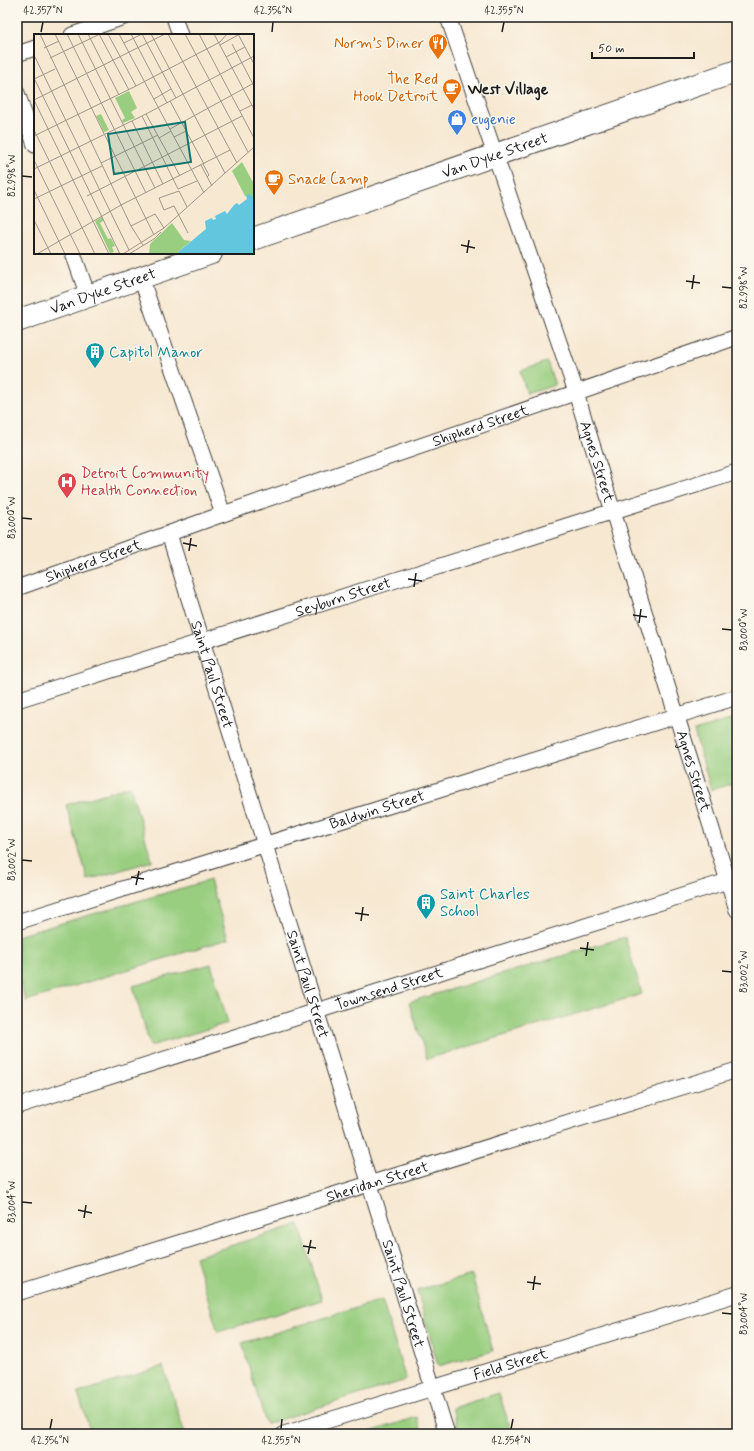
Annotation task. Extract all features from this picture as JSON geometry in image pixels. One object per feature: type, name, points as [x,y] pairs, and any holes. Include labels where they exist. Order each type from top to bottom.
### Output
[{"type":"main road","name":"Van Dyke Street","points":[[254,239],[737,71]]},
{"type":"main road","name":"Van Dyke Street","points":[[17,320],[208,254]]},
{"type":"street","points":[[75,34],[124,17]]},
{"type":"street","points":[[174,17],[180,34]]},
{"type":"street","name":"Agnes Street","points":[[448,17],[576,392],[678,716],[733,879],[737,910]]},
{"type":"street","points":[[17,54],[34,48]]},
{"type":"street","points":[[17,93],[34,142]]},
{"type":"street","points":[[73,254],[88,296]]},
{"type":"street","points":[[141,278],[223,514]]},
{"type":"street","name":"Shipherd Street","points":[[17,588],[223,514],[737,337]]},
{"type":"street","name":"Seyburn Street","points":[[17,700],[203,642],[613,510],[737,472]]},
{"type":"street","name":"Saint Paul Street","points":[[169,534],[448,1434]]},
{"type":"street","name":"Baldwin Street","points":[[17,922],[737,697]]},
{"type":"street","name":"Townsend Street","points":[[17,1106],[733,879]]},
{"type":"street","name":"Sheridan Street","points":[[17,1293],[737,1070]]},
{"type":"street","name":"Field Street","points":[[284,1434],[737,1294]]},
{"type":"green space","points":[[547,362],[555,385],[527,394],[520,371]]},
{"type":"green space","points":[[737,718],[737,782],[711,790],[694,731]]},
{"type":"green space","points":[[130,786],[152,861],[88,880],[66,805]]},
{"type":"green space","points":[[210,880],[228,939],[26,1001],[17,975],[17,936]]},
{"type":"green space","points":[[625,937],[642,994],[427,1059],[409,1002]]},
{"type":"green space","points":[[211,964],[228,1023],[150,1046],[133,986]]},
{"type":"green space","points":[[299,1224],[322,1300],[218,1332],[195,1257]]},
{"type":"green space","points":[[472,1275],[493,1351],[438,1366],[417,1290]]},
{"type":"green space","points":[[382,1300],[406,1380],[266,1424],[242,1343]]},
{"type":"green space","points":[[163,1366],[185,1434],[91,1434],[78,1393]]},
{"type":"green space","points":[[499,1393],[512,1434],[460,1434],[452,1408]]},
{"type":"green space","points":[[417,1417],[422,1434],[367,1434],[367,1433]]},
{"type":"place","name":"Norm’s Diner","points":[[438,60]]},
{"type":"place","name":"The Red Hook Detroit","points":[[452,105]]},
{"type":"place","name":"eugenie","points":[[457,136]]},
{"type":"place","name":"Snack Camp","points":[[274,196]]},
{"type":"place","name":"Capitol Manor","points":[[95,369]]},
{"type":"place","name":"Detroit Community Health Connection","points":[[67,499]]},
{"type":"place","name":"Saint Charles School","points":[[426,920]]},
{"type":"district","name":"West Village","points":[[508,88]]}]
